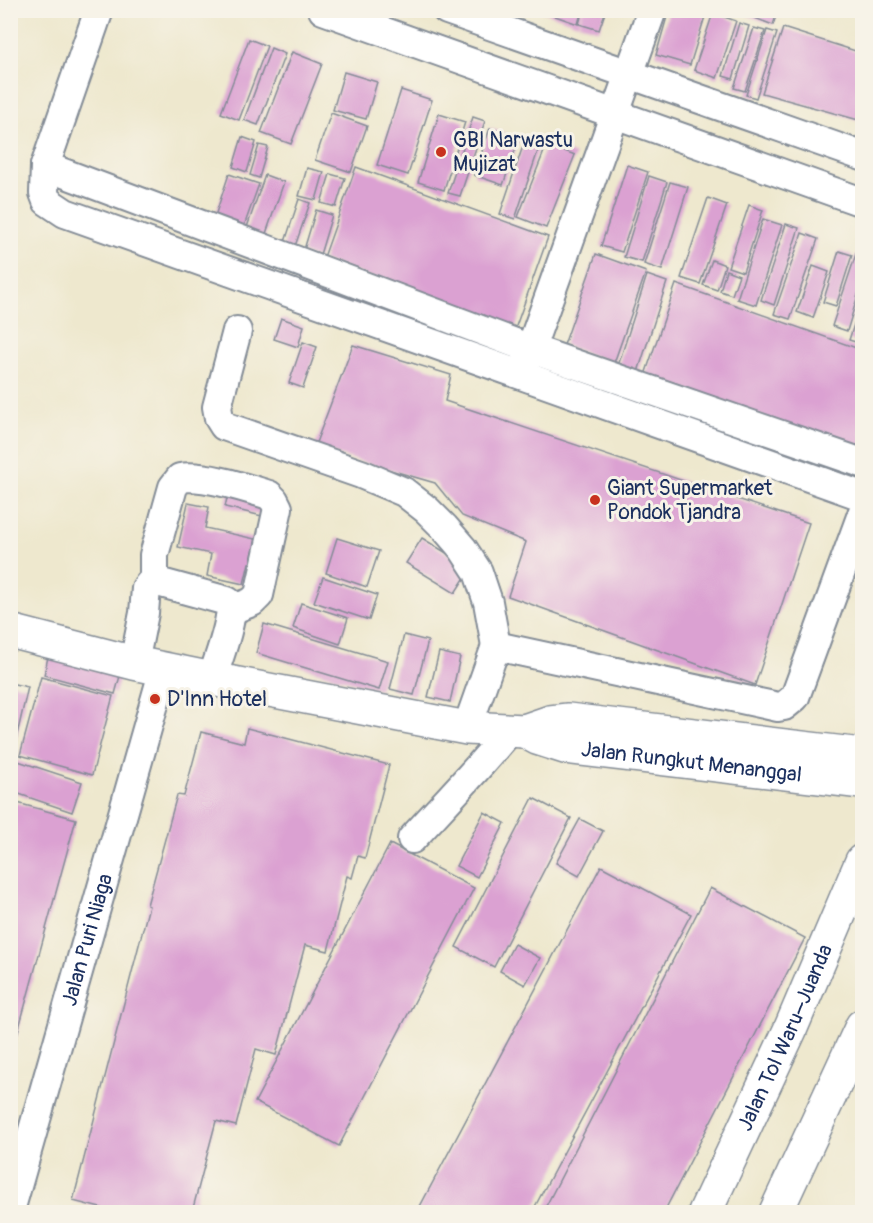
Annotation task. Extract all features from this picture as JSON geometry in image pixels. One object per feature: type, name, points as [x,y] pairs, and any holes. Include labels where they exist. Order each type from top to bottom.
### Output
[{"type":"main road","name":"Jalan Rungkut Menanggal","points":[[10,631],[149,666],[212,679],[467,728],[517,731],[565,747],[862,782]]},
{"type":"main road","name":"Jalan Rungkut Menanggal","points":[[517,731],[550,722],[568,720],[862,755]]},
{"type":"main road","name":"Jalan Tol Waru–Juanda","points":[[705,1212],[790,1030],[862,861]]},
{"type":"main road","points":[[776,1212],[862,1026]]},
{"type":"street","points":[[99,10],[45,166],[773,465],[862,496]]},
{"type":"street","points":[[323,10],[374,19],[615,114],[862,202]]},
{"type":"street","points":[[447,10],[783,119],[862,138]]},
{"type":"street","points":[[526,362],[652,10]]},
{"type":"street","points":[[783,119],[862,156]]},
{"type":"street","points":[[237,331],[217,407],[219,418],[224,426],[362,474],[404,492],[444,527],[463,549],[478,572],[488,602],[496,646],[467,728]]},
{"type":"street","points":[[526,362],[783,435],[862,463]]},
{"type":"street","points":[[773,465],[783,435]]},
{"type":"street","name":"Jalan Puri Niaga","points":[[10,1211],[149,666],[144,613],[146,588],[154,581],[154,555],[173,487],[180,478],[201,477],[269,495],[279,508],[259,595],[229,621]]},
{"type":"street","points":[[496,646],[778,707],[784,706],[795,697],[862,514]]},
{"type":"street","points":[[154,581],[231,604],[229,621],[212,679]]},
{"type":"street","points":[[412,839],[483,762],[517,731]]},
{"type":"building","points":[[538,10],[582,10],[578,24]]},
{"type":"building","points":[[583,10],[606,10],[599,30],[579,24]]},
{"type":"building","points":[[669,10],[707,10],[690,65],[656,55]]},
{"type":"building","points":[[734,10],[778,10],[773,25]]},
{"type":"building","points":[[713,13],[736,21],[717,78],[694,70]]},
{"type":"building","points":[[739,23],[749,26],[733,79],[723,76]]},
{"type":"building","points":[[754,28],[765,31],[745,91],[734,88]]},
{"type":"building","points":[[783,28],[862,53],[862,121],[762,93]]},
{"type":"building","points":[[767,30],[777,33],[756,98],[746,95]]},
{"type":"building","points":[[249,39],[267,46],[239,120],[221,113]]},
{"type":"building","points":[[271,48],[285,54],[258,125],[244,120]]},
{"type":"building","points":[[292,52],[322,64],[291,144],[261,133]]},
{"type":"building","points":[[344,72],[377,82],[366,119],[333,110]]},
{"type":"building","points":[[401,90],[432,100],[408,175],[377,165]]},
{"type":"building","points":[[331,113],[367,126],[351,172],[315,160]]},
{"type":"building","name":"GBI Narwastu Mujizat","points":[[439,114],[465,122],[444,190],[418,182]]},
{"type":"building","points":[[473,117],[485,121],[460,196],[448,193]]},
{"type":"building","points":[[490,128],[519,139],[503,185],[474,175]]},
{"type":"building","points":[[242,137],[256,142],[247,172],[233,167]]},
{"type":"building","points":[[526,137],[541,142],[515,219],[500,214]]},
{"type":"building","points":[[547,144],[575,155],[546,228],[518,217]]},
{"type":"building","points":[[259,145],[268,147],[259,178],[250,175]]},
{"type":"building","points":[[627,165],[648,172],[622,252],[601,246]]},
{"type":"building","points":[[356,167],[548,237],[515,329],[323,260]]},
{"type":"building","points":[[307,168],[324,172],[316,200],[299,196]]},
{"type":"building","points":[[229,174],[259,184],[243,229],[214,219]]},
{"type":"building","points":[[330,174],[345,178],[336,207],[321,203]]},
{"type":"building","points":[[265,175],[284,182],[263,242],[244,236]]},
{"type":"building","points":[[649,176],[667,182],[642,262],[624,257]]},
{"type":"building","points":[[670,182],[688,187],[662,270],[644,264]]},
{"type":"building","points":[[708,198],[727,205],[700,284],[681,278]]},
{"type":"building","points":[[299,199],[310,203],[293,252],[283,248]]},
{"type":"building","points":[[749,205],[763,210],[743,272],[728,267]]},
{"type":"building","points":[[316,210],[332,215],[319,258],[303,253]]},
{"type":"building","points":[[763,219],[782,225],[756,305],[737,299]]},
{"type":"building","points":[[786,224],[799,228],[774,305],[761,300]]},
{"type":"building","points":[[802,233],[818,239],[790,319],[774,314]]},
{"type":"building","points":[[839,251],[852,255],[836,306],[823,302]]},
{"type":"building","points":[[596,254],[646,272],[614,363],[564,345]]},
{"type":"building","points":[[856,254],[862,256],[862,282],[847,331],[832,326]]},
{"type":"building","points":[[712,260],[725,265],[717,290],[703,285]]},
{"type":"building","points":[[813,266],[829,272],[813,318],[797,312]]},
{"type":"building","points":[[726,270],[739,275],[732,295],[720,291]]},
{"type":"building","points":[[647,275],[667,282],[638,372],[618,366]]},
{"type":"building","points":[[676,284],[862,350],[862,452],[645,375]]},
{"type":"building","points":[[862,300],[862,344],[849,340]]},
{"type":"building","points":[[281,318],[304,326],[298,347],[274,339]]},
{"type":"building","points":[[303,342],[317,347],[303,388],[289,383]]},
{"type":"building","name":"Giant Supermarket Pondok Tjandra","points":[[353,345],[451,375],[445,401],[809,523],[755,685],[508,596],[526,542],[462,516],[435,483],[314,448]]},
{"type":"building","points":[[229,489],[266,497],[262,516],[225,507]]},
{"type":"building","points":[[188,503],[209,507],[205,528],[269,542],[264,566],[249,563],[244,584],[207,576],[211,554],[178,547]]},
{"type":"building","points":[[337,538],[379,551],[367,587],[326,573]]},
{"type":"building","points":[[422,538],[471,568],[455,593],[406,563]]},
{"type":"building","points":[[323,577],[377,595],[369,620],[314,602]]},
{"type":"building","points":[[301,603],[348,618],[340,644],[293,628]]},
{"type":"building","points":[[264,624],[388,661],[379,690],[256,653]]},
{"type":"building","points":[[404,635],[428,641],[414,695],[390,689]]},
{"type":"building","points":[[439,652],[460,657],[450,702],[428,697]]},
{"type":"building","points":[[48,657],[120,676],[115,694],[44,675]]},
{"type":"building","points":[[41,677],[113,696],[92,775],[20,755]]},
{"type":"building","points":[[10,683],[28,687],[11,761],[10,761]]},
{"type":"building","points":[[247,728],[389,765],[365,858],[358,856],[352,878],[347,876],[328,951],[305,945],[276,1055],[256,1049],[236,1126],[216,1121],[192,1212],[116,1212],[73,1201],[177,795],[184,796],[201,732],[244,743]]},
{"type":"building","points":[[15,760],[82,782],[72,812],[10,791],[10,772]]},
{"type":"building","points":[[533,798],[571,818],[494,967],[456,947]]},
{"type":"building","points":[[10,801],[76,819],[11,1057],[10,1057]]},
{"type":"building","points":[[484,812],[505,823],[477,877],[456,866]]},
{"type":"building","points":[[580,819],[603,831],[579,876],[556,863]]},
{"type":"building","points":[[390,844],[474,888],[339,1146],[255,1102]]},
{"type":"building","points":[[601,866],[691,914],[532,1212],[417,1212]]},
{"type":"building","points":[[710,888],[805,938],[664,1212],[543,1212]]},
{"type":"building","points":[[514,944],[540,958],[525,985],[500,971]]},
{"type":"place","name":"GBI Narwastu Mujizat","points":[[441,152]]},
{"type":"place","name":"Giant Supermarket Pondok Tjandra","points":[[595,500]]},
{"type":"place","name":"D'Inn Hotel","points":[[155,699]]}]
